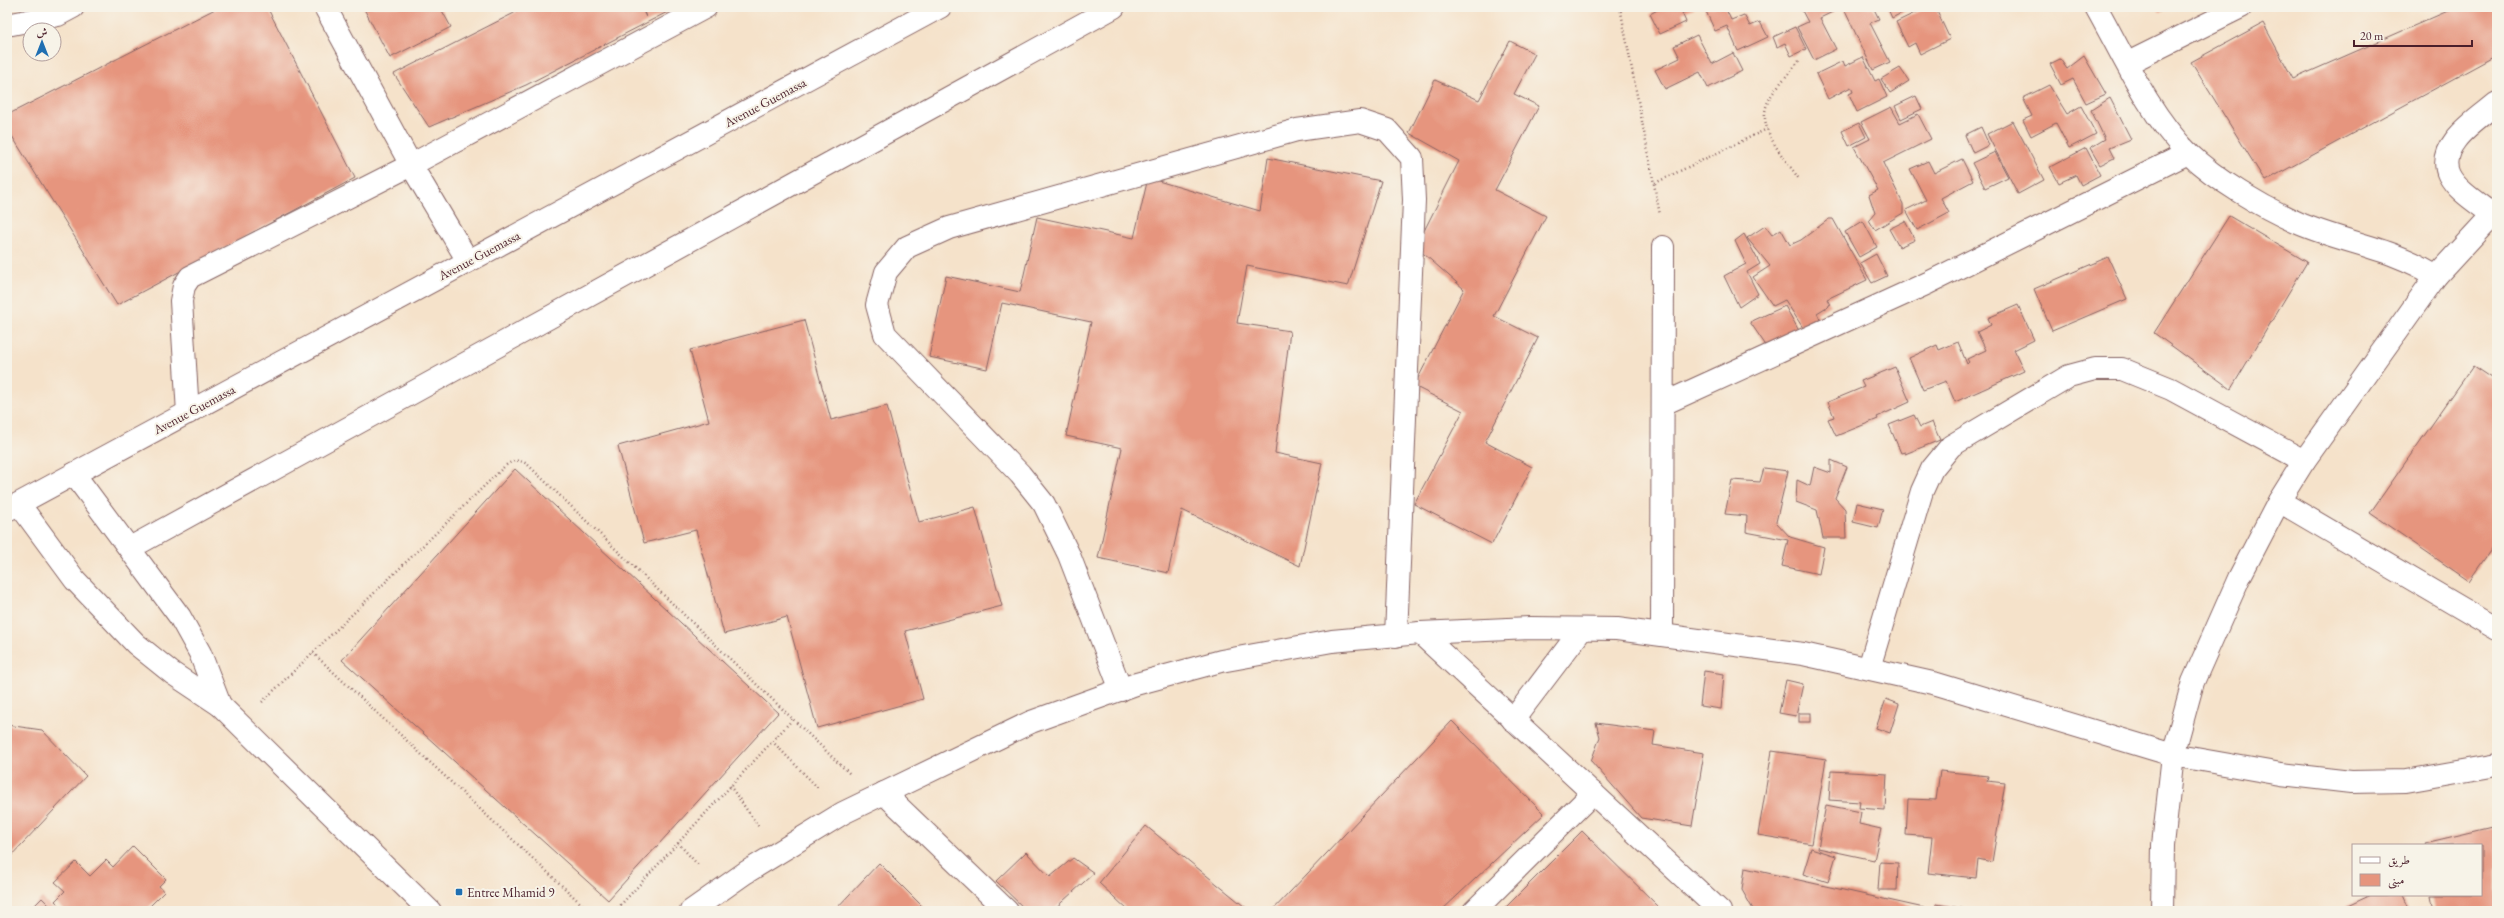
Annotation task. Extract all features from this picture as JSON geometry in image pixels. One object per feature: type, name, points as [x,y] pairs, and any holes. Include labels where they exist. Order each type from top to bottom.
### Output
[{"type":"street","points":[[7,23],[12,24],[58,14],[73,7]]},
{"type":"street","points":[[325,7],[411,165],[468,261]]},
{"type":"street","points":[[188,413],[181,301],[184,286],[190,277],[411,165],[706,7]]},
{"type":"street","name":"Avenue Guemassa","points":[[13,507],[940,7]]},
{"type":"street","points":[[130,548],[1114,7]]},
{"type":"street","points":[[2096,7],[2150,101],[2188,153],[2222,179],[2297,222],[2403,257],[2436,276]]},
{"type":"street","points":[[2128,63],[2241,7]]},
{"type":"street","points":[[2162,911],[2163,845],[2173,755],[2193,682],[2239,578],[2279,501],[2304,461],[2436,276],[2495,212],[2458,186],[2449,175],[2446,162],[2450,148],[2458,137],[2497,103]]},
{"type":"street","points":[[1121,690],[1069,555],[1044,504],[1020,474],[885,334],[877,305],[886,272],[907,247],[949,228],[1297,130],[1360,122],[1387,130],[1412,158],[1414,200],[1396,636]]},
{"type":"street","points":[[1663,404],[1928,283],[2188,153]]},
{"type":"street","points":[[1662,634],[1663,247]]},
{"type":"street","points":[[1869,668],[1922,491],[1932,469],[1951,446],[2069,376],[2095,369],[2122,370],[2171,389],[2304,461]]},
{"type":"street","points":[[74,474],[180,617],[200,653],[220,705]]},
{"type":"street","points":[[2279,501],[2497,629]]},
{"type":"street","points":[[13,507],[75,580],[136,644],[172,673],[220,705],[430,911]]},
{"type":"street","points":[[691,911],[777,853],[843,813],[1031,722],[1121,690],[1221,661],[1332,641],[1420,633],[1530,628],[1582,629],[1662,634],[1802,654],[1937,684],[2173,755],[2281,774],[2351,782],[2406,781],[2497,765]]},
{"type":"street","points":[[1513,720],[1582,629]]},
{"type":"street","points":[[1420,633],[1720,911]]},
{"type":"street","points":[[1474,911],[1593,793]]},
{"type":"street","points":[[879,796],[1007,911]]},
{"type":"path","points":[[1620,7],[1655,183],[1663,247]]},
{"type":"path","points":[[1799,61],[1768,103],[1765,112],[1767,129],[1799,178]]},
{"type":"path","points":[[1655,183],[1767,129]]},
{"type":"path","points":[[240,724],[505,466],[512,461],[520,460],[527,464],[793,719],[879,796]]},
{"type":"path","points":[[313,653],[590,911]]},
{"type":"path","points":[[615,911],[793,719]]},
{"type":"path","points":[[772,741],[843,813]]},
{"type":"path","points":[[730,786],[777,853]]},
{"type":"building","points":[[219,7],[267,7],[355,178],[117,305],[7,128],[7,115]]},
{"type":"building","points":[[363,7],[440,7],[451,27],[390,58]]},
{"type":"building","points":[[526,7],[641,7],[646,17],[642,7],[677,7],[526,85],[429,127],[394,74]]},
{"type":"building","points":[[1663,7],[1696,7],[1682,13],[1686,22],[1660,34],[1650,14]]},
{"type":"building","points":[[1704,7],[1725,7],[1731,20],[1744,15],[1750,26],[1760,22],[1768,37],[1738,51],[1727,26],[1715,31]]},
{"type":"building","points":[[1800,7],[1843,7],[1820,18],[1836,49],[1814,60],[1797,27],[1808,22]]},
{"type":"building","points":[[1843,7],[1873,7],[1879,19],[1870,23],[1890,62],[1873,70]]},
{"type":"building","points":[[1887,7],[1913,7],[1892,18]]},
{"type":"building","points":[[1927,7],[1935,7],[1950,39],[1920,54],[1915,43],[1908,47],[1896,22]]},
{"type":"building","points":[[2156,7],[2172,7],[2159,12]]},
{"type":"building","points":[[2448,7],[2497,7],[2497,55],[2265,181],[2191,62],[2263,23],[2293,79],[2450,10]]},
{"type":"building","points":[[1795,27],[1806,49],[1791,56],[1785,43],[1777,47],[1773,37]]},
{"type":"building","points":[[1697,35],[1712,64],[1733,53],[1742,71],[1708,88],[1700,72],[1665,89],[1655,70],[1680,58],[1674,46]]},
{"type":"building","points":[[1510,41],[1535,54],[1514,94],[1539,106],[1495,190],[1546,216],[1494,316],[1538,338],[1485,442],[1532,467],[1492,544],[1414,504],[1463,411],[1414,386],[1464,289],[1416,247],[1459,161],[1409,133],[1435,80],[1479,100]]},
{"type":"building","points":[[2084,56],[2106,94],[2086,103],[2073,79],[2061,85],[2050,64],[2060,59],[2067,69]]},
{"type":"building","points":[[1863,57],[1875,81],[1879,79],[1887,97],[1857,112],[1849,94],[1853,92],[1851,87],[1828,99],[1816,74],[1843,61],[1845,66]]},
{"type":"building","points":[[1900,68],[1909,81],[1890,93],[1881,79]]},
{"type":"building","points":[[2049,85],[2067,114],[2081,106],[2096,134],[2069,148],[2056,123],[2031,136],[2023,120],[2032,116],[2023,98]]},
{"type":"building","points":[[1916,96],[1922,109],[1901,119],[1895,106]]},
{"type":"building","points":[[2110,98],[2131,139],[2109,148],[2114,158],[2100,165],[2090,148],[2105,139],[2091,110]]},
{"type":"building","points":[[1891,107],[1900,123],[1918,114],[1931,139],[1883,163],[1903,204],[1903,213],[1875,230],[1869,220],[1875,213],[1869,195],[1878,190],[1854,147],[1870,139],[1861,122]]},
{"type":"building","points":[[2013,121],[2044,180],[2018,194],[1987,134]]},
{"type":"building","points":[[1859,123],[1866,137],[1849,146],[1842,131]]},
{"type":"building","points":[[1981,127],[1989,145],[1973,153],[1965,135]]},
{"type":"building","points":[[2086,148],[2100,175],[2081,185],[2076,175],[2059,183],[2050,167]]},
{"type":"building","points":[[1995,152],[2008,177],[1985,188],[1972,163]]},
{"type":"building","points":[[1268,158],[1381,181],[1348,286],[1247,266],[1237,323],[1290,331],[1275,453],[1322,463],[1300,566],[1182,510],[1168,573],[1098,558],[1122,448],[1066,436],[1091,322],[1002,303],[987,369],[929,357],[946,276],[1020,292],[1037,217],[1134,238],[1148,178],[1260,211]]},
{"type":"building","points":[[1962,159],[1973,181],[1941,198],[1949,213],[1917,230],[1906,210],[1926,200],[1910,169],[1928,161],[1934,173]]},
{"type":"building","points":[[2229,216],[2307,262],[2231,389],[2154,333]]},
{"type":"building","points":[[1829,219],[1833,219],[1867,280],[1827,299],[1830,305],[1817,313],[1822,324],[1805,331],[1785,300],[1773,306],[1753,277],[1770,266],[1747,238],[1765,226],[1772,235],[1781,229],[1790,245],[1801,240]]},
{"type":"building","points":[[1863,221],[1877,247],[1859,257],[1845,232]]},
{"type":"building","points":[[1905,221],[1915,240],[1899,247],[1889,229]]},
{"type":"building","points":[[1744,234],[1760,264],[1747,272],[1758,294],[1739,307],[1724,276],[1746,264],[1735,241]]},
{"type":"building","points":[[1876,254],[1887,276],[1872,283],[1860,263]]},
{"type":"building","points":[[2108,257],[2127,299],[2052,331],[2034,289]]},
{"type":"building","points":[[2018,305],[2034,340],[2014,350],[2024,371],[1955,402],[1946,381],[1923,390],[1909,358],[1937,345],[1939,350],[1958,342],[1967,364],[1969,362],[1967,359],[1986,350],[1977,332],[1991,325],[1988,318]]},
{"type":"building","points":[[1785,306],[1802,336],[1767,347],[1750,322]]},
{"type":"building","points":[[804,320],[831,420],[887,406],[919,522],[975,507],[1002,606],[905,631],[923,699],[817,728],[787,617],[724,634],[696,530],[644,543],[618,446],[709,421],[690,350]]},
{"type":"building","points":[[2473,366],[2497,382],[2497,541],[2469,581],[2370,513]]},
{"type":"building","points":[[1895,367],[1910,402],[1877,417],[1878,419],[1836,436],[1828,419],[1834,417],[1828,402],[1864,387],[1861,381]]},
{"type":"building","points":[[1914,415],[1920,427],[1932,422],[1940,440],[1905,454],[1905,452],[1901,453],[1889,425]]},
{"type":"building","points":[[1831,460],[1847,467],[1835,498],[1845,509],[1846,538],[1823,538],[1817,510],[1796,502],[1797,480],[1810,486],[1814,467],[1831,473]]},
{"type":"building","points":[[1764,468],[1788,471],[1776,522],[1790,537],[1824,547],[1819,574],[1782,566],[1788,540],[1746,532],[1747,516],[1725,514],[1732,480],[1760,482]]},
{"type":"building","points":[[515,469],[778,713],[608,900],[342,660]]},
{"type":"building","points":[[1857,503],[1883,509],[1878,528],[1853,522]]},
{"type":"building","points":[[1704,671],[1724,674],[1721,709],[1700,706]]},
{"type":"building","points":[[1786,680],[1803,684],[1796,716],[1779,713]]},
{"type":"building","points":[[1886,699],[1899,704],[1890,733],[1876,728]]},
{"type":"building","points":[[1799,713],[1811,713],[1811,722],[1799,722]]},
{"type":"building","points":[[1452,721],[1544,814],[1441,911],[1272,911]]},
{"type":"building","points":[[1596,723],[1655,731],[1653,745],[1704,753],[1692,826],[1641,818],[1591,761],[1600,737]]},
{"type":"building","points":[[7,725],[42,730],[86,776],[7,860]]},
{"type":"building","points":[[1772,751],[1826,759],[1812,844],[1758,835]]},
{"type":"building","points":[[1831,771],[1887,774],[1885,810],[1859,808],[1860,802],[1829,800]]},
{"type":"building","points":[[1940,771],[1988,776],[1987,781],[2005,783],[1992,862],[1978,859],[1976,878],[1928,873],[1932,837],[1906,835],[1908,799],[1936,800]]},
{"type":"building","points":[[1826,805],[1861,812],[1859,824],[1881,829],[1874,860],[1818,848]]},
{"type":"building","points":[[1146,826],[1250,911],[1129,911],[1099,883]]},
{"type":"building","points":[[2497,826],[2497,911],[2434,911],[2431,896],[2482,896],[2482,844],[2425,843]]},
{"type":"building","points":[[1582,831],[1663,911],[1504,909]]},
{"type":"building","points":[[133,846],[166,879],[159,886],[164,892],[147,909],[149,911],[65,911],[55,901],[65,891],[55,882],[76,862],[90,876],[106,860],[113,867]]},
{"type":"building","points":[[1811,848],[1836,856],[1828,882],[1803,874]]},
{"type":"building","points":[[1026,852],[1050,877],[1073,858],[1094,873],[1052,911],[1027,911],[996,881]]},
{"type":"building","points":[[1880,862],[1898,863],[1897,890],[1878,890]]},
{"type":"building","points":[[879,863],[927,911],[834,911]]},
{"type":"building","points":[[1745,868],[1924,908],[1923,911],[1754,911],[1742,890]]},
{"type":"building","points":[[2369,896],[2402,896],[2409,911],[2337,911]]},
{"type":"building","points":[[42,898],[55,911],[29,911]]},
{"type":"building","points":[[1936,904],[1972,910],[1972,911],[1934,911]]},
{"type":"place","name":"Entree Mhamid 9","points":[[459,892]]}]
